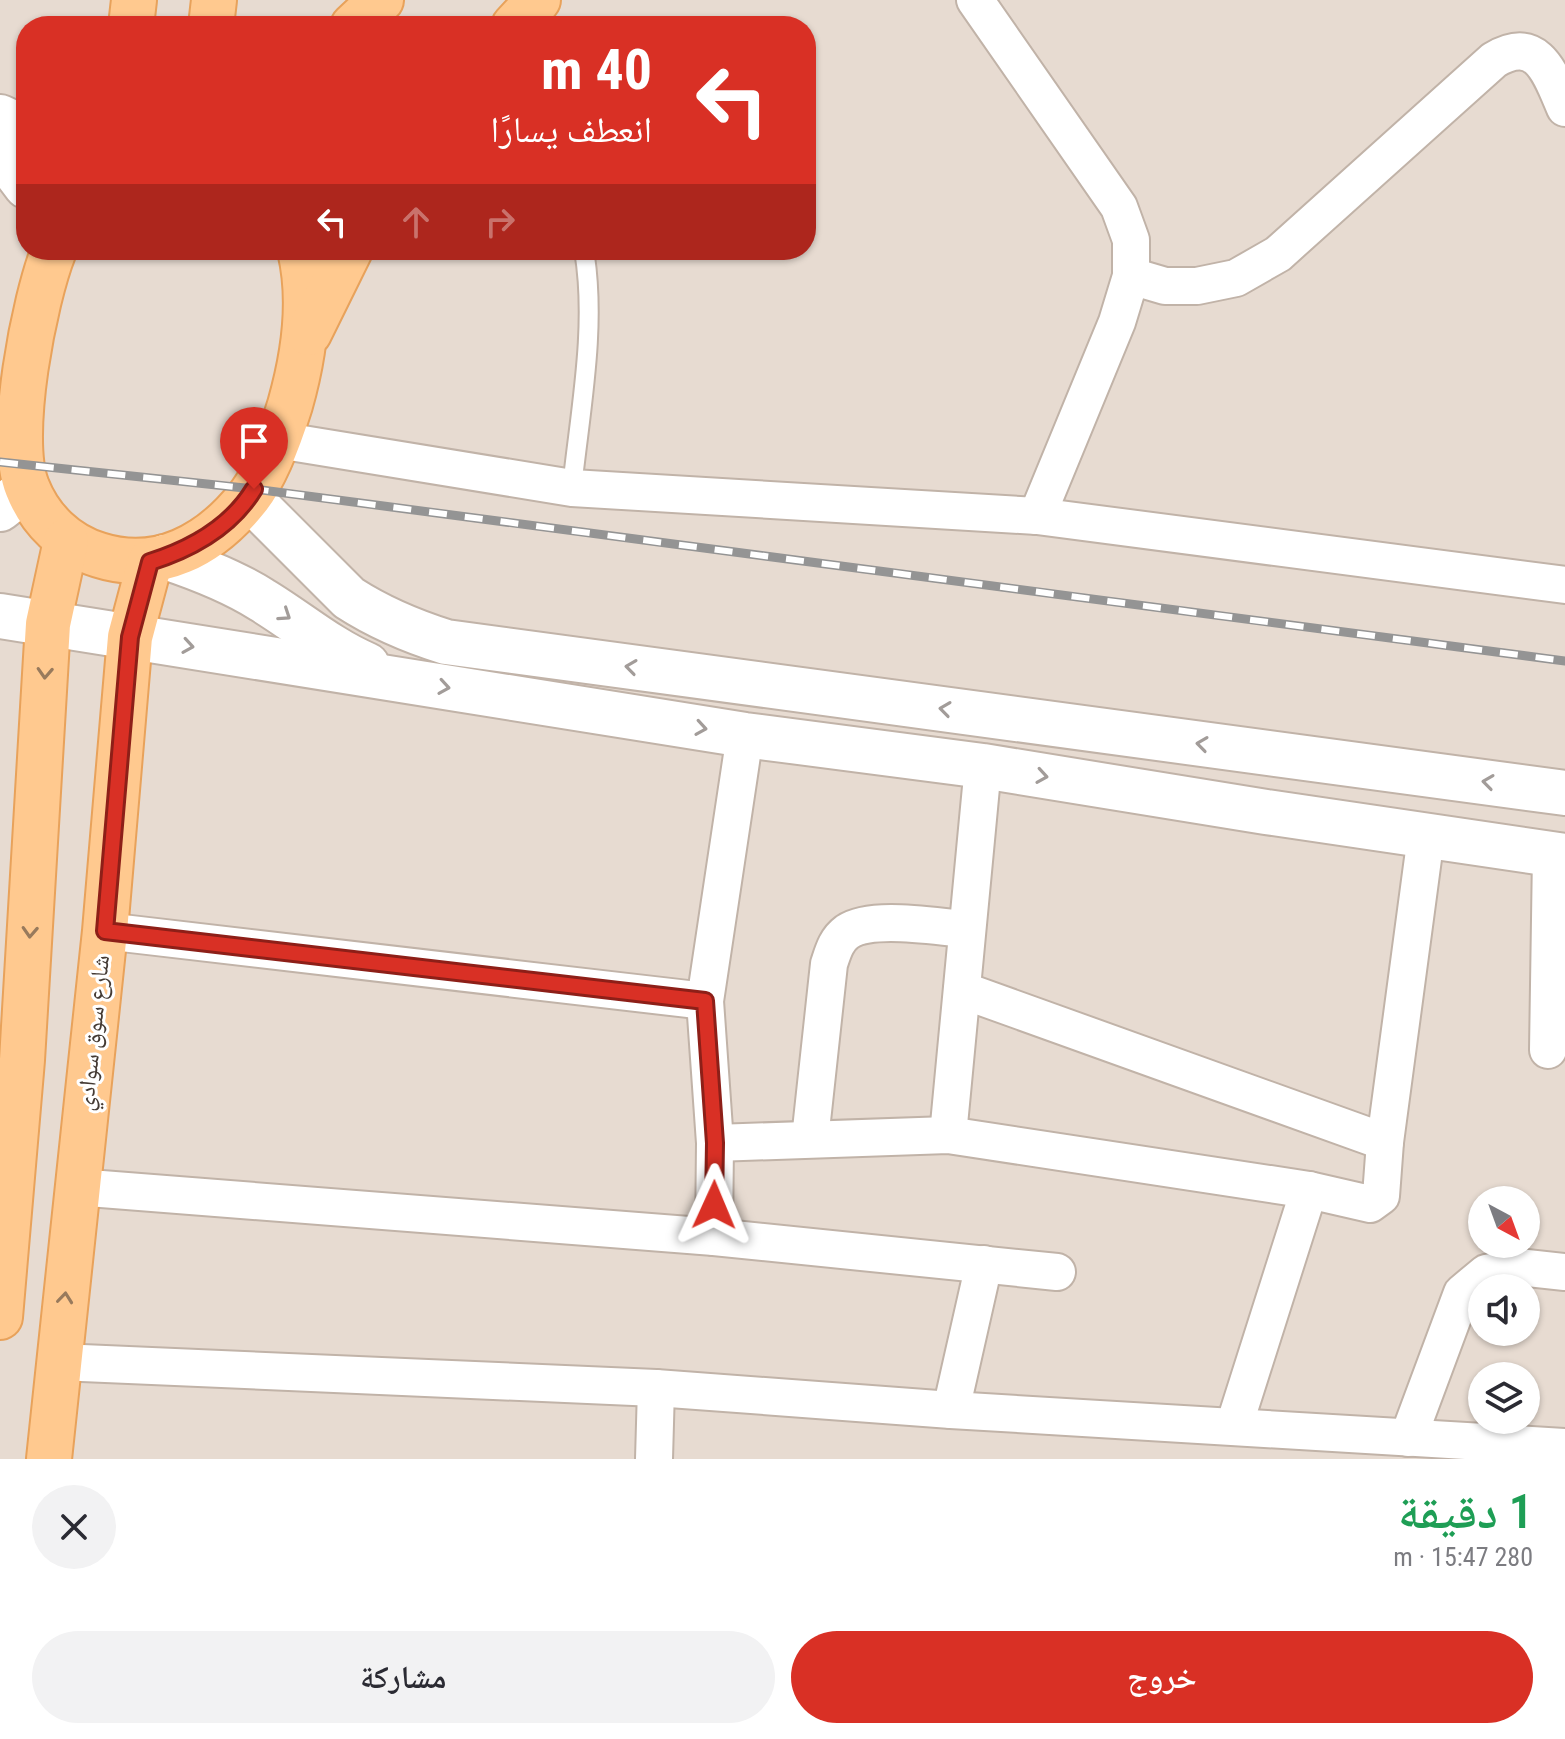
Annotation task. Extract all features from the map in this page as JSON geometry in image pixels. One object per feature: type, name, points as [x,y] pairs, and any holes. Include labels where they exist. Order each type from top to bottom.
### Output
[{"type":"main road","points":[[364,16],[381,0]]},
{"type":"main road","points":[[523,16],[538,0]]},
{"type":"main road","points":[[49,260],[10,433],[20,465],[14,498],[38,508],[66,541],[111,559],[158,559],[200,541],[220,527],[249,498],[278,440],[297,379],[304,342],[306,300],[301,260]]},
{"type":"main road","points":[[304,342],[345,260]]},
{"type":"main road","points":[[0,1317],[11,1058],[48,624],[66,541]]},
{"type":"main road","name":"شارع سوق سوادي","points":[[49,1459],[105,931],[130,637],[158,559]]},
{"type":"street","points":[[975,0],[1119,207],[1131,240],[1131,276],[1117,322],[1037,516]]},
{"type":"street","points":[[1131,276],[1165,286],[1197,286],[1236,278],[1278,254],[1506,53],[1530,52],[1539,59],[1552,76],[1565,108]]},
{"type":"street","points":[[0,151],[16,173]]},
{"type":"street","points":[[278,440],[572,488],[1037,516],[1565,585]]},
{"type":"street","points":[[249,498],[349,598],[406,630],[446,642],[1565,793]]},
{"type":"street","points":[[158,559],[205,571],[259,598],[349,658],[400,680]]},
{"type":"street","points":[[0,616],[745,735],[983,766],[1558,855],[1548,1050]]},
{"type":"street","points":[[714,1237],[715,1143],[705,1001],[745,735]]},
{"type":"street","points":[[1266,812],[1271,754]]},
{"type":"street","points":[[948,1135],[983,766]]},
{"type":"street","points":[[715,1143],[948,1135],[1309,1190],[1370,1204],[1381,1196],[1385,1142],[1426,836]]},
{"type":"street","points":[[810,1139],[829,964],[834,947],[845,933],[861,925],[966,929]]},
{"type":"street","points":[[105,931],[705,1001]]},
{"type":"street","points":[[962,990],[1385,1142]]},
{"type":"street","points":[[76,1187],[714,1237],[1057,1272]]},
{"type":"street","points":[[1234,1426],[1309,1190]]},
{"type":"street","points":[[951,1410],[984,1264]]},
{"type":"street","points":[[1408,1438],[1462,1293],[1486,1273],[1519,1267],[1565,1272]]},
{"type":"street","points":[[59,1362],[656,1388],[951,1410],[1565,1447]]},
{"type":"street","points":[[654,1459],[656,1388]]},
{"type":"lane","points":[[572,488],[586,347],[586,260]]},
{"type":"shaded area","points":[[0,0],[1565,0],[1565,1459],[0,1459]]},
{"type":"railway","points":[[0,462],[254,489],[1565,661]]},
{"type":"route","points":[[254,489],[220,527],[179,553],[150,562],[130,637],[105,931],[705,1001],[715,1143],[714,1205]]}]
